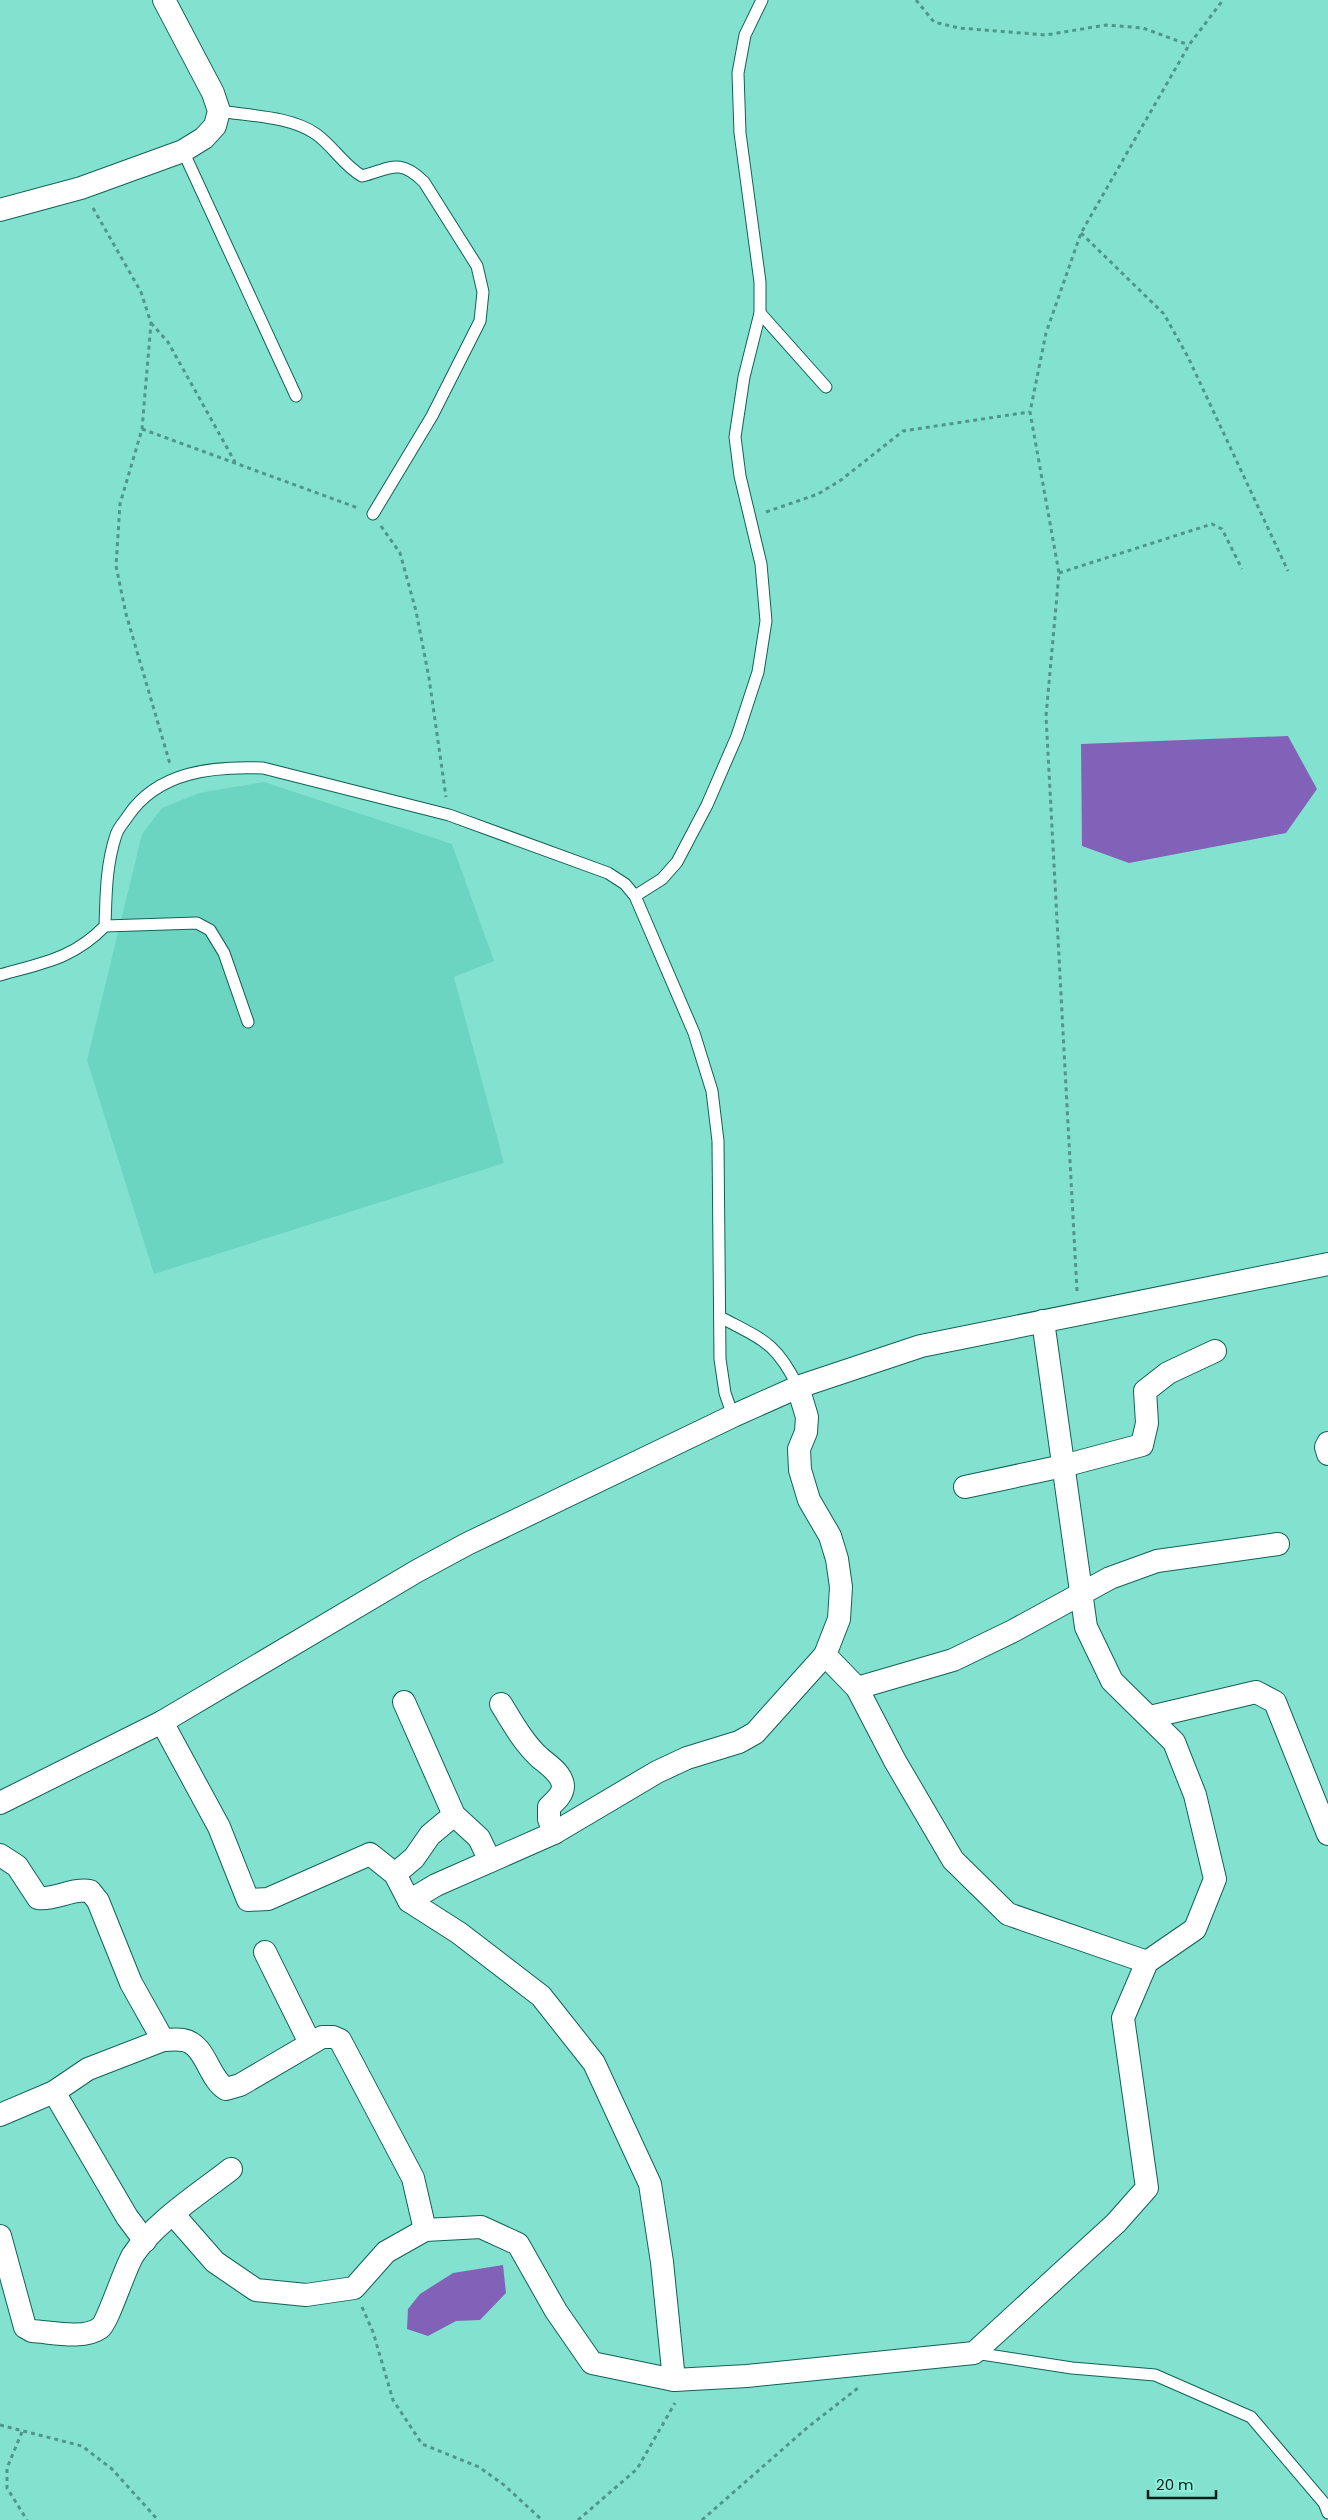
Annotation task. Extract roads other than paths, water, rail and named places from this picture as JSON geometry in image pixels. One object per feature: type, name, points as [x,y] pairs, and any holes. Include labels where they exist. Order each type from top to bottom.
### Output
[{"type":"street","points":[[0,210],[81,188],[182,151],[204,138],[215,126],[219,111],[213,93],[164,0]]},
{"type":"street","points":[[0,1803],[162,1722],[417,1571],[467,1544],[733,1416],[798,1387],[921,1346],[1328,1264]]},
{"type":"street","points":[[173,2214],[215,2262],[256,2290],[306,2295],[354,2288],[386,2252],[425,2230],[482,2227],[518,2244],[556,2311],[592,2363],[674,2380],[747,2376],[974,2353],[1116,2223],[1147,2188],[1123,2018],[1146,1962],[1196,1929],[1215,1879],[1195,1795],[1174,1742],[1112,1681],[1086,1627],[1043,1321]]},
{"type":"street","points":[[965,1487],[1063,1466],[1142,1445],[1147,1423],[1145,1391],[1168,1373],[1215,1351]]},
{"type":"street","points":[[409,1901],[436,1885],[554,1833],[656,1772],[687,1758],[739,1742],[755,1733],[825,1655],[839,1619],[841,1587],[837,1559],[830,1536],[809,1500],[800,1470],[799,1449],[806,1432],[806,1417],[798,1387]]},
{"type":"street","points":[[1328,1443],[1326,1447],[1328,1454]]},
{"type":"street","points":[[857,1688],[953,1660],[1110,1578],[1157,1561],[1278,1544]]},
{"type":"street","points":[[825,1655],[857,1688],[895,1761],[953,1860],[1008,1914],[1146,1962]]},
{"type":"street","points":[[1150,1717],[1256,1692],[1275,1702],[1328,1834]]},
{"type":"street","points":[[404,1702],[454,1815],[479,1838],[490,1861]]},
{"type":"street","points":[[501,1704],[519,1734],[557,1772],[563,1784],[562,1794],[548,1807],[548,1819],[554,1833]]},
{"type":"street","points":[[162,1722],[219,1828],[248,1900],[268,1899],[370,1854],[395,1874],[409,1901],[459,1933],[541,1996],[594,2063],[650,2184],[662,2262],[674,2380]]},
{"type":"street","points":[[395,1874],[414,1858],[430,1835],[454,1815]]},
{"type":"street","points":[[0,1855],[17,1866],[38,1898],[48,1900],[82,1889],[90,1890],[98,1901],[132,1983],[162,2040]]},
{"type":"street","points":[[265,1952],[310,2043]]},
{"type":"street","points":[[0,2115],[54,2092],[88,2070],[162,2040],[184,2040],[196,2047],[217,2084],[226,2089],[240,2086],[322,2037],[333,2037],[340,2040],[414,2178],[425,2230]]},
{"type":"street","points":[[54,2092],[127,2217],[145,2241]]},
{"type":"street","points":[[0,2236],[6,2252],[9,2310],[25,2327],[32,2331],[86,2334],[99,2329],[105,2323],[117,2287],[133,2255],[145,2241],[173,2214],[231,2169]]},
{"type":"lane","points":[[635,896],[662,879],[677,862],[707,805],[737,736],[758,672],[766,621],[761,564],[740,476],[735,437],[744,377],[760,313],[760,282],[740,133],[738,73],[745,35],[762,0]]},
{"type":"lane","points":[[219,111],[300,124],[317,135],[352,170],[362,176],[385,167],[398,166],[412,170],[424,182],[477,266],[483,292],[480,321],[432,416],[373,514]]},
{"type":"lane","points":[[182,151],[296,396]]},
{"type":"lane","points":[[760,313],[826,387]]},
{"type":"lane","points":[[105,926],[106,879],[116,833],[134,807],[148,793],[174,778],[233,767],[263,768],[449,815],[608,873],[626,884],[635,896],[694,1033],[712,1091],[718,1140],[720,1359],[725,1393],[733,1416]]},
{"type":"lane","points":[[0,975],[67,956],[91,940],[105,926],[197,922],[210,930],[224,953],[248,1022]]},
{"type":"lane","points":[[720,1317],[764,1341],[778,1351],[798,1387]]},
{"type":"lane","points":[[974,2353],[1072,2368],[1155,2375],[1181,2386],[1251,2417],[1327,2506]]}]
